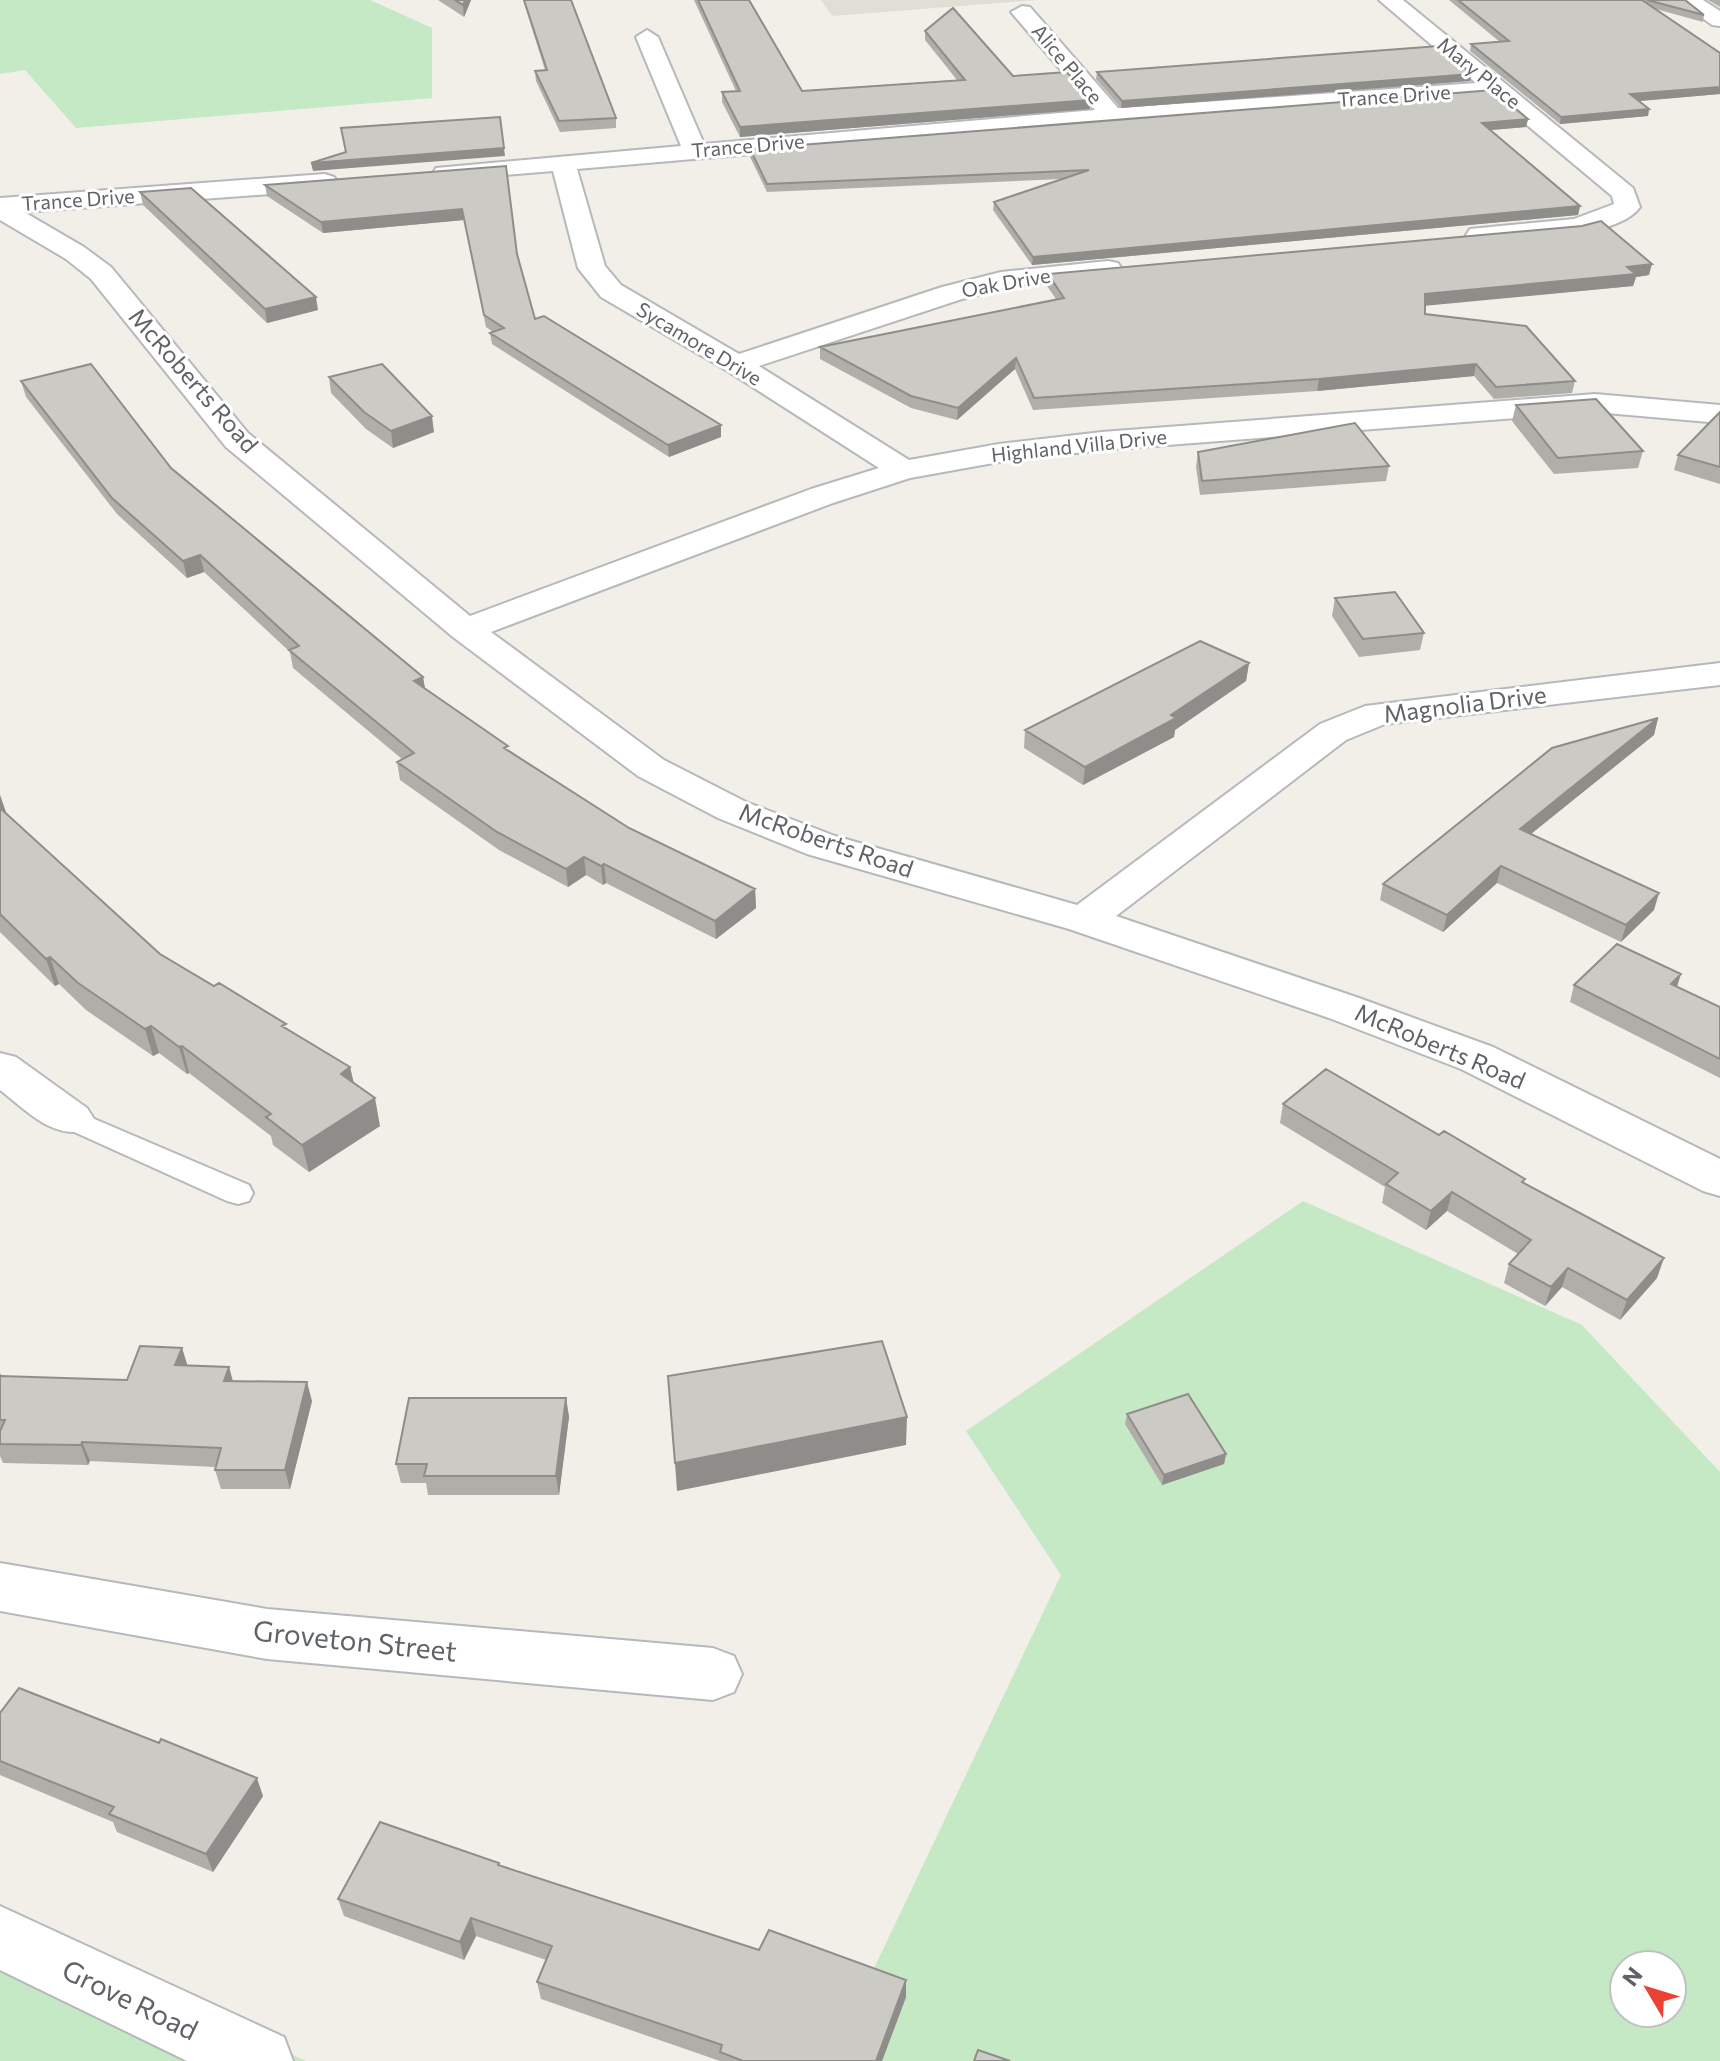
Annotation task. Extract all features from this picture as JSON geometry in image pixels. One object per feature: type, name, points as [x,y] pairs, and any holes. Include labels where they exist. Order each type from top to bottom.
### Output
[{"type":"street","name":"Mary Place","points":[[1390,0],[1624,193],[1627,207],[1611,217],[1579,226],[1454,238]]},
{"type":"street","points":[[1689,0],[1720,20]]},
{"type":"street","name":"Alice Place","points":[[1022,12],[1112,116]]},
{"type":"street","points":[[647,37],[695,151]]},
{"type":"street","name":"Trance Drive","points":[[422,175],[1112,116],[1496,88]]},
{"type":"street","name":"Sycamore Drive","points":[[563,164],[592,268],[611,291],[736,364],[904,470]]},
{"type":"street","name":"Trance Drive","points":[[0,207],[344,180]]},
{"type":"street","name":"McRoberts Road","points":[[0,207],[75,253],[101,273],[237,440],[465,630],[651,768],[732,810],[821,845],[1084,920],[1344,1008],[1477,1058],[1720,1179]]},
{"type":"street","name":"Oak Drive","points":[[736,364],[952,293],[1011,278],[1137,267]]},
{"type":"street","name":"Highland Villa Drive","points":[[465,630],[822,496],[904,470],[999,453],[1102,441],[1595,403],[1720,414]]},
{"type":"street","name":"Magnolia Drive","points":[[1084,920],[1333,732],[1378,714],[1720,674]]},
{"type":"street","points":[[0,1068],[71,1119]]},
{"type":"street","name":"Groveton Street","points":[[0,1587],[267,1634],[713,1674]]},
{"type":"street","name":"Grove Road","points":[[0,1937],[260,2061]]},
{"type":"lane","points":[[71,1119],[238,1193]]},
{"type":"shaded area","points":[[821,0],[1037,0],[832,16]]},
{"type":"green space","points":[[0,0],[370,0],[432,28],[432,98],[76,128],[25,70],[0,74]]},
{"type":"green space","points":[[1303,1201],[1582,1325],[1720,1472],[1720,2061],[830,2061],[1061,1575],[966,1431]]},
{"type":"green space","points":[[0,1923],[306,2061],[0,2061]]},
{"type":"building","points":[[524,0],[571,0],[616,118],[559,121],[535,71],[547,70]]},
{"type":"building","points":[[698,0],[749,0],[802,91],[965,80],[925,31],[953,8],[1013,76],[1067,72],[1091,100],[740,127],[722,92],[740,91]]},
{"type":"building","points":[[1458,0],[1642,0],[1720,53],[1720,87],[1630,94],[1649,109],[1561,117],[1471,44],[1509,41]]},
{"type":"building","points":[[1647,0],[1685,0],[1704,15]]},
{"type":"building","points":[[1439,46],[1472,74],[1122,101],[1097,72]]},
{"type":"building","points":[[1493,90],[1528,119],[1482,123],[1580,206],[1033,257],[994,202],[1089,170],[767,184],[750,149]]},
{"type":"building","points":[[500,117],[504,148],[311,163],[346,152],[341,128]]},
{"type":"building","points":[[506,166],[517,254],[535,319],[544,316],[721,425],[668,445],[490,333],[504,328],[484,315],[462,209],[321,222],[265,185]]},
{"type":"building","points":[[191,188],[316,297],[265,309],[140,192]]},
{"type":"building","points":[[1601,221],[1652,264],[1627,267],[1636,274],[1425,294],[1425,314],[1526,326],[1575,381],[1496,387],[1476,364],[1319,379],[1034,398],[1016,358],[958,408],[911,396],[820,347],[1064,298],[1048,274],[1582,226]]},
{"type":"building","points":[[91,364],[171,468],[423,677],[414,681],[508,746],[504,748],[629,828],[755,889],[715,921],[604,864],[601,866],[584,857],[566,869],[497,832],[397,762],[414,753],[289,650],[299,646],[200,555],[183,561],[112,498],[21,381]]},
{"type":"building","points":[[382,364],[432,416],[391,431],[364,412],[329,377]]},
{"type":"building","points":[[1596,399],[1643,451],[1558,458],[1516,405]]},
{"type":"building","points":[[1720,412],[1720,467],[1678,455]]},
{"type":"building","points":[[1355,423],[1389,466],[1202,481],[1198,452]]},
{"type":"building","points":[[1395,592],[1424,633],[1363,639],[1335,598]]},
{"type":"building","points":[[1200,641],[1249,663],[1171,715],[1176,718],[1085,767],[1025,730]]},
{"type":"building","points":[[1658,718],[1520,829],[1659,893],[1626,925],[1501,866],[1447,915],[1383,884],[1552,748]]},
{"type":"building","points":[[0,808],[160,954],[214,986],[219,983],[286,1024],[282,1026],[350,1067],[341,1074],[375,1098],[302,1145],[266,1117],[271,1114],[182,1046],[179,1047],[151,1026],[145,1029],[78,983],[50,957],[46,959],[0,914]]},
{"type":"building","points":[[1617,944],[1681,974],[1671,984],[1720,1007],[1720,1059],[1574,985]]},
{"type":"building","points":[[1326,1069],[1439,1135],[1444,1131],[1525,1179],[1522,1182],[1664,1258],[1627,1300],[1568,1268],[1551,1287],[1509,1264],[1531,1240],[1452,1192],[1431,1211],[1386,1184],[1398,1173],[1283,1104]]},
{"type":"building","points":[[882,1341],[907,1417],[675,1463],[668,1376]]},
{"type":"building","points":[[140,1346],[182,1348],[175,1365],[229,1367],[224,1381],[307,1382],[285,1470],[215,1470],[221,1448],[82,1442],[81,1445],[0,1444],[0,1431],[5,1420],[0,1420],[0,1376],[127,1380]]},
{"type":"building","points":[[1188,1394],[1226,1454],[1164,1475],[1127,1414]]},
{"type":"building","points":[[409,1398],[566,1398],[556,1476],[424,1476],[427,1464],[396,1464]]},
{"type":"building","points":[[19,1688],[159,1743],[161,1739],[257,1778],[206,1854],[109,1814],[114,1807],[0,1761],[0,1713]]},
{"type":"building","points":[[380,1822],[498,1865],[759,1950],[769,1930],[906,1980],[876,2061],[743,2061],[720,2052],[722,2045],[537,1982],[552,1946],[471,1918],[460,1942],[338,1899]]},
{"type":"building","points":[[978,2050],[1010,2061],[974,2061]]}]
